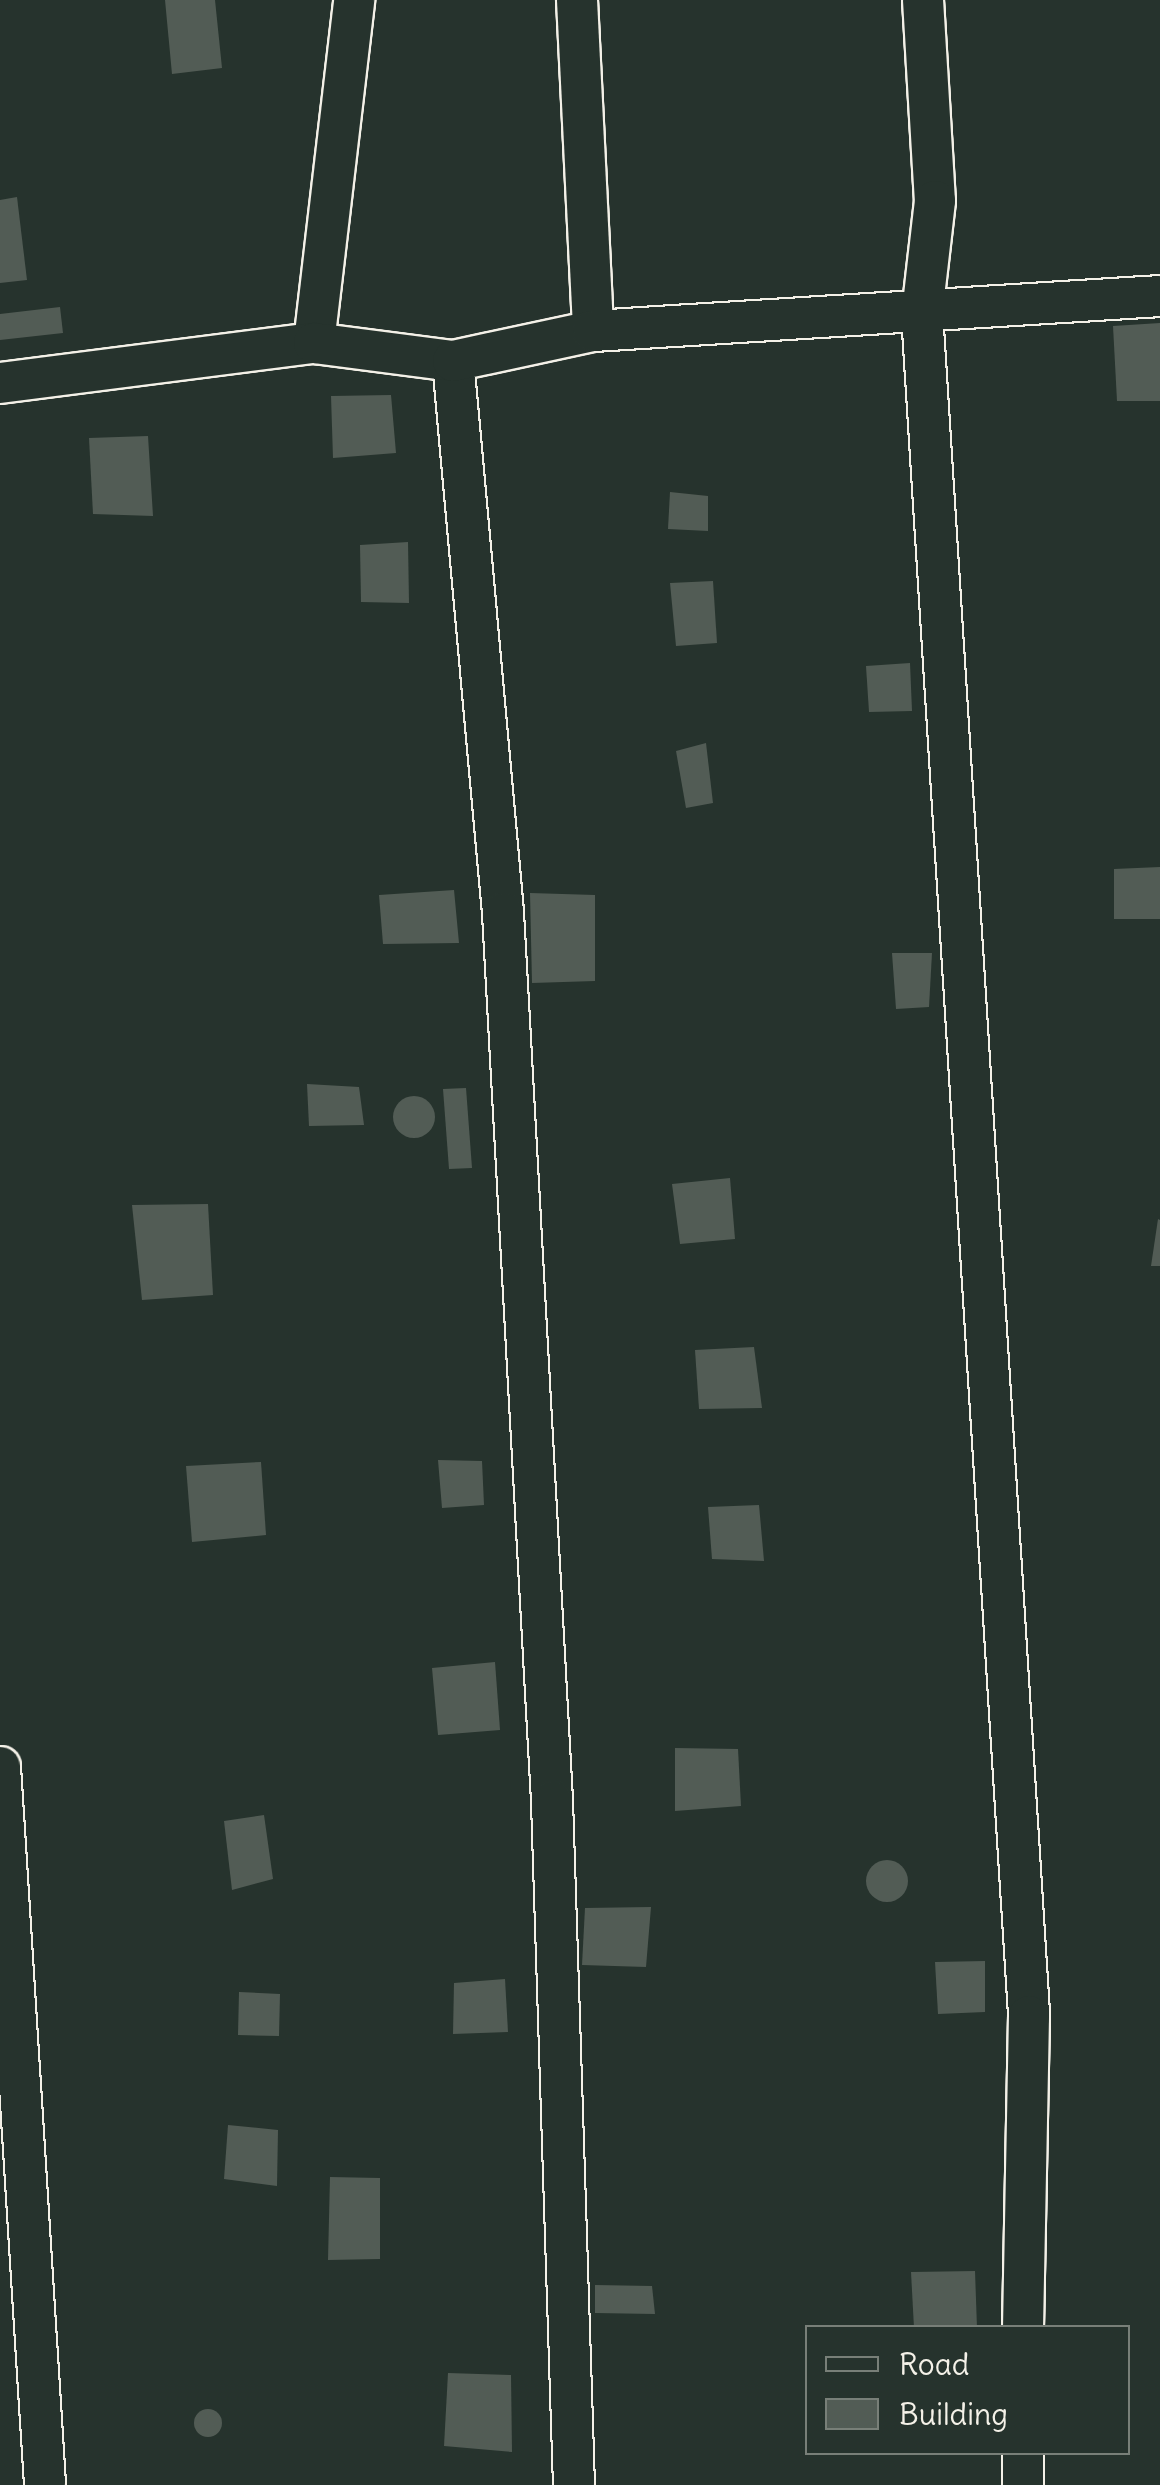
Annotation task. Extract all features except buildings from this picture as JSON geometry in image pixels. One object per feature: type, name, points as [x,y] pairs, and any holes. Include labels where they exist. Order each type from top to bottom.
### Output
[{"type":"street","points":[[314,343],[354,0]]},
{"type":"street","points":[[576,0],[594,331]]},
{"type":"street","points":[[924,0],[935,201],[922,313],[1029,2016],[1023,2325]]},
{"type":"street","points":[[0,383],[314,343],[453,361],[594,331],[1160,296]]},
{"type":"street","points":[[453,361],[504,932],[552,1801],[574,2485]]},
{"type":"street","points":[[0,1767],[45,2485]]},
{"type":"street","points":[[1023,2455],[1023,2485]]}]
